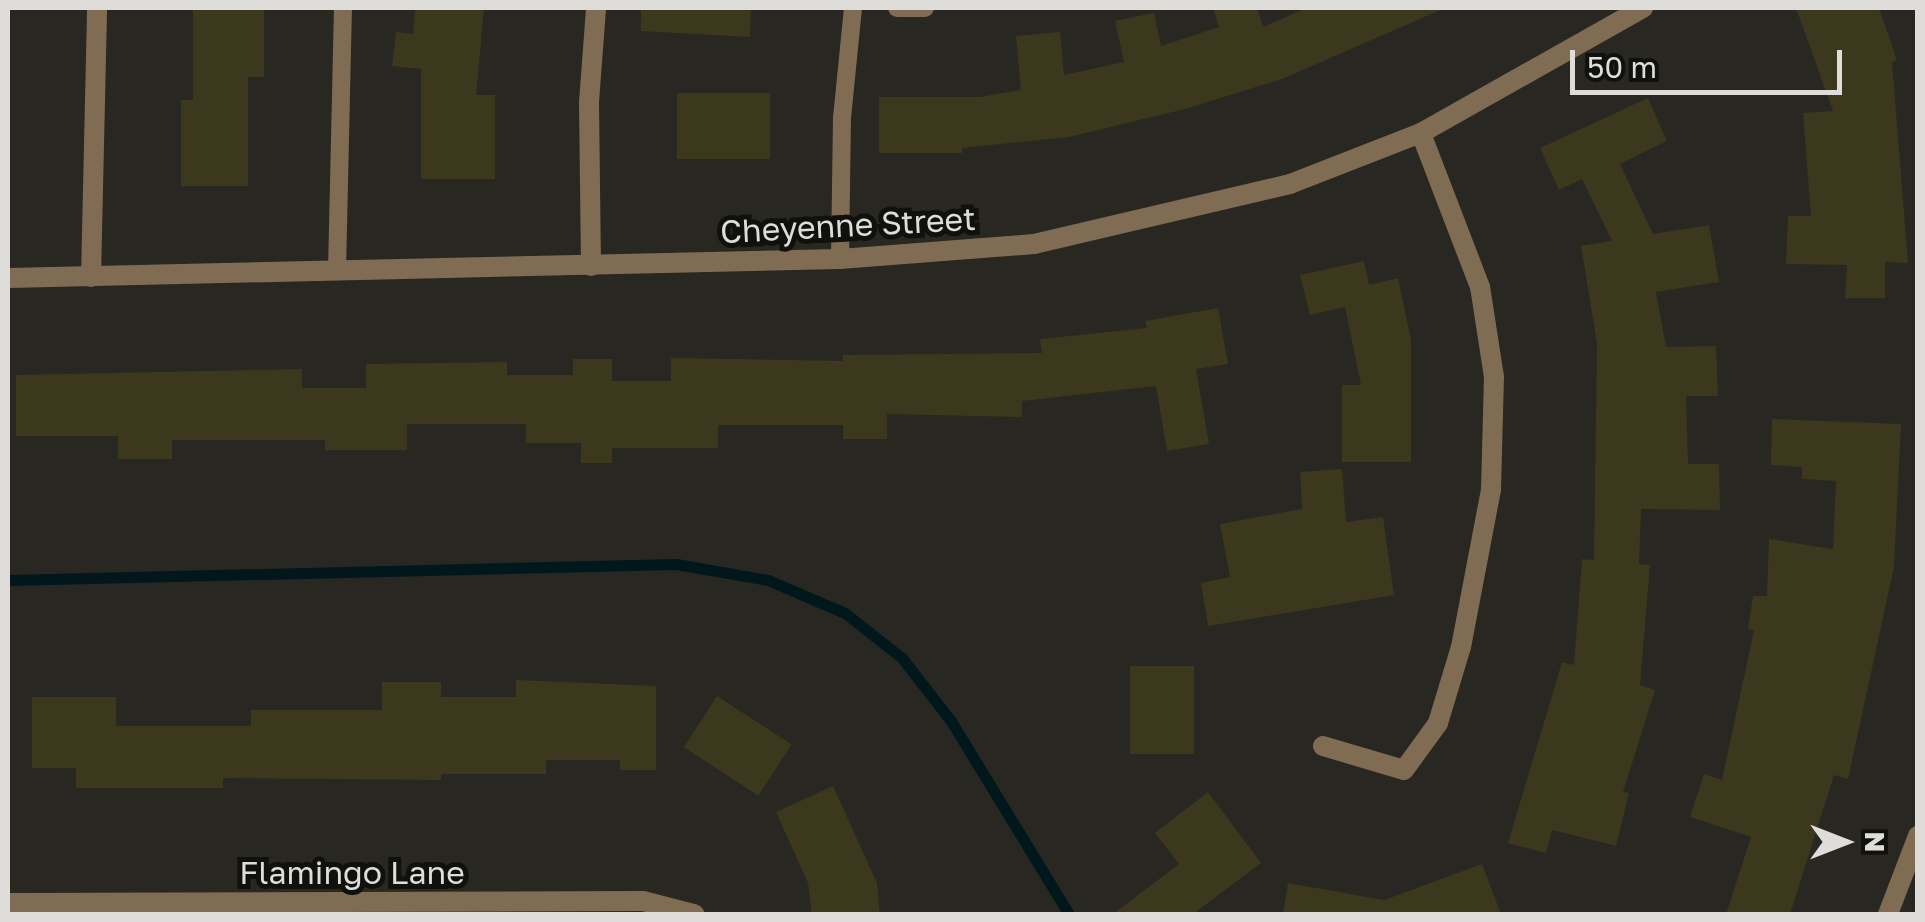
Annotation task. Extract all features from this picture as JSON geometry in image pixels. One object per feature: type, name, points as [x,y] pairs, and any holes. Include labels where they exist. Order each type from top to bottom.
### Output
[{"type":"street","points":[[91,278],[96,8]]},
{"type":"street","points":[[591,266],[588,102],[596,8]]},
{"type":"street","name":"Cheyenne Street","points":[[8,278],[840,259],[1034,244],[1154,219],[1290,184],[1421,133],[1643,8]]},
{"type":"street","points":[[1324,746],[1404,770],[1438,723],[1461,647],[1490,490],[1494,377],[1480,287],[1421,133]]},
{"type":"street","points":[[1888,914],[1913,862],[1918,836]]},
{"type":"street","name":"Flamingo Lane","points":[[8,903],[644,901],[694,914]]},
{"type":"lane","points":[[337,271],[343,8]]},
{"type":"lane","points":[[840,259],[853,8]]},
{"type":"lane","points":[[897,8],[925,8]]},
{"type":"building","points":[[193,8],[264,8],[264,77],[248,77],[248,186],[181,186],[181,100],[193,100]]},
{"type":"building","points":[[415,8],[484,8],[476,95],[495,95],[495,179],[421,179],[421,69],[392,66],[396,32],[413,34]]},
{"type":"building","points":[[641,8],[751,8],[750,37],[641,31]]},
{"type":"building","points":[[1213,8],[1257,8],[1263,27],[1306,8],[1445,8],[1282,79],[1185,109],[1069,137],[962,148],[962,153],[879,153],[879,97],[980,97],[1021,90],[1016,36],[1060,32],[1064,75],[1124,62],[1115,21],[1154,13],[1161,46],[1219,27]]},
{"type":"building","points":[[1796,8],[1879,8],[1897,60],[1892,62],[1908,263],[1885,262],[1885,298],[1845,298],[1847,265],[1786,264],[1788,216],[1811,216],[1803,113],[1833,111]]},
{"type":"building","points":[[677,93],[770,93],[770,159],[677,159]]},
{"type":"building","points":[[1648,98],[1667,141],[1620,164],[1653,234],[1709,225],[1719,282],[1656,292],[1666,347],[1716,346],[1718,396],[1686,396],[1688,464],[1719,464],[1720,510],[1641,509],[1639,564],[1650,565],[1640,685],[1655,690],[1623,792],[1629,793],[1616,846],[1552,830],[1546,853],[1508,843],[1562,662],[1574,665],[1582,559],[1594,560],[1597,343],[1581,246],[1612,241],[1582,179],[1559,190],[1540,148]]},
{"type":"building","points":[[1364,261],[1369,285],[1398,278],[1411,340],[1411,462],[1342,462],[1342,385],[1361,385],[1345,307],[1310,315],[1300,275]]},
{"type":"building","points":[[1218,308],[1228,364],[1196,369],[1209,444],[1167,451],[1156,386],[1022,401],[1022,417],[887,414],[887,439],[843,439],[843,425],[718,425],[718,448],[612,448],[612,463],[581,463],[581,443],[526,443],[526,424],[407,424],[407,450],[325,450],[325,440],[172,440],[172,459],[118,459],[118,436],[16,436],[16,375],[302,369],[302,388],[366,388],[366,364],[507,362],[507,375],[573,375],[573,359],[612,359],[612,381],[671,381],[671,358],[843,361],[843,355],[1042,353],[1040,339],[1147,328],[1145,321]]},
{"type":"building","points":[[1772,419],[1901,424],[1894,567],[1848,779],[1834,775],[1790,914],[1726,914],[1751,837],[1690,817],[1704,774],[1722,780],[1754,630],[1748,629],[1753,596],[1767,596],[1769,539],[1833,549],[1836,481],[1802,479],[1802,467],[1771,465]]},
{"type":"building","points":[[1342,469],[1346,522],[1383,517],[1394,595],[1208,626],[1201,583],[1230,577],[1220,524],[1302,509],[1300,472]]},
{"type":"building","points":[[1130,666],[1194,666],[1194,754],[1130,754]]},
{"type":"building","points":[[516,680],[656,686],[656,770],[620,770],[620,760],[546,760],[546,774],[441,774],[441,780],[223,778],[223,788],[76,788],[76,768],[32,768],[32,697],[116,697],[116,726],[251,726],[251,710],[382,710],[382,682],[441,682],[441,697],[516,697]]},
{"type":"building","points":[[717,696],[792,744],[758,796],[684,747]]},
{"type":"building","points":[[833,786],[877,883],[880,914],[812,914],[808,883],[776,812]]},
{"type":"building","points":[[1208,792],[1261,863],[1193,914],[1113,914],[1179,864],[1155,833]]},
{"type":"building","points":[[1482,864],[1501,914],[1283,914],[1288,883],[1384,900]]},
{"type":"waterway","points":[[8,580],[676,564],[768,580],[845,613],[902,658],[951,721],[1069,914]]}]
